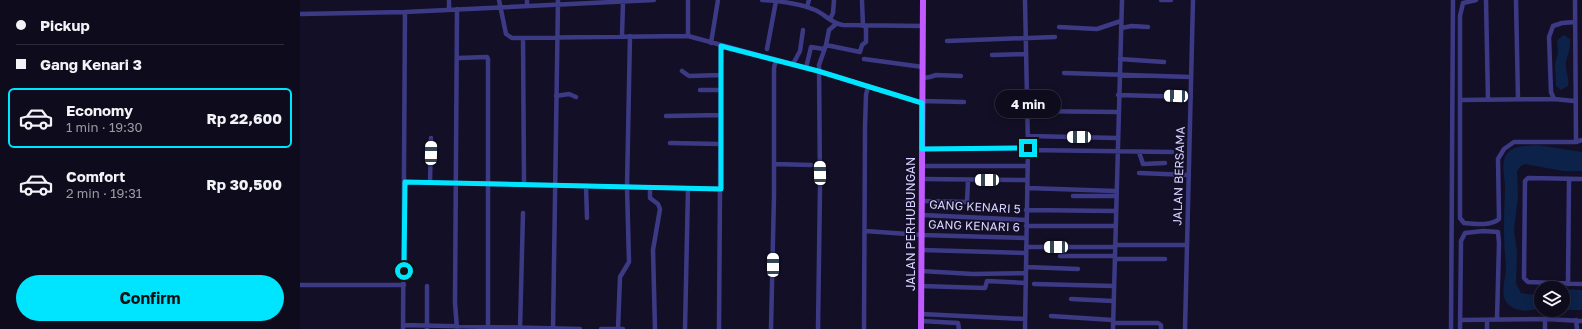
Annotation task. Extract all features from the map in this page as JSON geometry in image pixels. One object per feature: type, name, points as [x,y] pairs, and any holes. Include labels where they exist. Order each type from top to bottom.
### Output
[{"type":"main road","name":"JALAN PERHUBUNGAN","points":[[921,329],[923,0]]},
{"type":"street","points":[[449,0],[449,10]]},
{"type":"street","points":[[499,0],[506,34],[509,38],[688,36],[818,71],[922,102],[964,102]]},
{"type":"street","points":[[527,0],[527,6]]},
{"type":"street","points":[[300,14],[405,12],[500,8],[558,2],[623,2],[654,0]]},
{"type":"street","points":[[688,0],[688,36]]},
{"type":"street","points":[[711,43],[718,0]]},
{"type":"street","points":[[762,0],[794,2],[820,12],[836,24],[864,26],[923,26]]},
{"type":"street","points":[[807,7],[809,0]]},
{"type":"street","points":[[830,19],[833,13],[834,0]]},
{"type":"street","points":[[1025,0],[1028,136],[1025,329]]},
{"type":"street","points":[[1113,329],[1118,95],[1122,0]]},
{"type":"street","points":[[1161,0],[1171,0]]},
{"type":"street","name":"JALAN BERSAMA","points":[[1186,329],[1186,245],[1193,0]]},
{"type":"street","points":[[1451,329],[1453,0]]},
{"type":"street","points":[[1476,0],[1463,3],[1460,16],[1460,218],[1464,223],[1490,223],[1499,219],[1498,159],[1504,149],[1514,142],[1576,142],[1582,140]]},
{"type":"street","points":[[1486,0],[1488,100]]},
{"type":"street","points":[[1516,0],[1518,99]]},
{"type":"street","points":[[1575,0],[1574,101],[1576,142]]},
{"type":"street","points":[[767,49],[774,1]]},
{"type":"street","points":[[806,68],[811,47],[825,47],[860,52],[862,44],[866,42],[862,1]]},
{"type":"street","points":[[553,329],[558,2]]},
{"type":"street","points":[[622,36],[623,2]]},
{"type":"street","points":[[457,9],[458,58],[455,303],[457,327]]},
{"type":"street","points":[[405,12],[403,327],[580,329]]},
{"type":"street","points":[[1554,99],[1551,92],[1549,37],[1553,26],[1562,23],[1575,22]]},
{"type":"street","points":[[818,329],[820,186],[818,71],[819,62],[825,47],[829,30],[836,24]]},
{"type":"street","points":[[1059,27],[1097,29],[1121,25],[1148,27]]},
{"type":"street","points":[[793,64],[800,51],[803,30]]},
{"type":"street","points":[[618,329],[620,277],[629,262],[627,187],[630,36]]},
{"type":"street","points":[[947,41],[1055,37]]},
{"type":"street","points":[[522,38],[524,184]]},
{"type":"street","points":[[719,329],[721,46]]},
{"type":"street","points":[[992,55],[1026,56]]},
{"type":"street","points":[[458,58],[488,58],[490,185],[488,328]]},
{"type":"street","points":[[864,59],[923,68]]},
{"type":"street","points":[[1120,59],[1164,62]]},
{"type":"street","points":[[771,329],[774,68],[776,60]]},
{"type":"street","points":[[682,71],[690,76],[721,75]]},
{"type":"street","points":[[1064,72],[1191,77]]},
{"type":"street","points":[[923,78],[936,75],[961,76]]},
{"type":"street","points":[[864,329],[865,120],[866,95],[868,86]]},
{"type":"street","points":[[700,90],[721,90]]},
{"type":"street","points":[[556,96],[569,94],[576,97]]},
{"type":"street","points":[[1118,95],[1191,97]]},
{"type":"street","points":[[1460,100],[1554,99],[1574,101]]},
{"type":"street","points":[[1027,111],[1118,112]]},
{"type":"street","points":[[666,116],[721,115]]},
{"type":"street","points":[[1028,136],[1117,138]]},
{"type":"street","points":[[430,182],[431,138]]},
{"type":"street","points":[[670,143],[721,144]]},
{"type":"street","points":[[922,149],[1028,149],[1172,152]]},
{"type":"street","points":[[1138,152],[1143,164],[1165,163]]},
{"type":"street","points":[[774,164],[811,165]]},
{"type":"street","points":[[922,166],[1027,166]]},
{"type":"street","points":[[1139,173],[1189,174]]},
{"type":"street","points":[[1534,282],[1525,280],[1525,184],[1528,178],[1582,179]]},
{"type":"street","points":[[922,179],[1027,180]]},
{"type":"street","points":[[1568,281],[1569,179]]},
{"type":"street","points":[[922,201],[967,202],[968,180]]},
{"type":"street","points":[[405,182],[721,189]]},
{"type":"street","points":[[586,186],[587,218]]},
{"type":"street","points":[[650,187],[650,198],[658,204],[660,209],[654,250],[655,329]]},
{"type":"street","points":[[685,329],[688,188]]},
{"type":"street","points":[[1027,188],[1116,191]]},
{"type":"street","points":[[1074,196],[1116,196]]},
{"type":"street","points":[[1026,210],[1116,211]]},
{"type":"street","points":[[520,328],[522,213]]},
{"type":"street","name":"GANG KENARI 5","points":[[922,215],[1026,220]]},
{"type":"street","points":[[1026,226],[1115,226]]},
{"type":"street","name":"GANG KENARI 6","points":[[865,231],[922,235],[1026,238]]},
{"type":"street","points":[[1460,329],[1462,236],[1465,233],[1483,231],[1498,232],[1497,319]]},
{"type":"street","points":[[1026,246],[1186,245]]},
{"type":"street","points":[[922,250],[1026,253]]},
{"type":"street","points":[[1060,256],[1165,259]]},
{"type":"street","points":[[1026,267],[1078,269]]},
{"type":"street","points":[[922,271],[973,274],[1026,273]]},
{"type":"street","points":[[921,286],[985,288],[987,281],[1026,284]]},
{"type":"street","points":[[1034,284],[1114,286]]},
{"type":"street","points":[[1570,284],[1582,284]]},
{"type":"street","points":[[300,285],[404,285]]},
{"type":"street","points":[[427,286],[427,328]]},
{"type":"street","points":[[1071,299],[1113,301]]},
{"type":"street","points":[[921,314],[1025,319]]},
{"type":"street","points":[[1051,316],[1158,323],[1161,325],[1161,329]]},
{"type":"street","points":[[1545,319],[1545,329]]},
{"type":"street","points":[[1460,320],[1545,319],[1582,321]]},
{"type":"street","points":[[1487,320],[1487,329]]},
{"type":"street","points":[[1576,320],[1576,329]]},
{"type":"street","points":[[921,321],[958,323],[959,329]]},
{"type":"street","points":[[601,329],[623,329]]},
{"type":"water","points":[[1564,35],[1570,39],[1570,47],[1566,60],[1568,86],[1561,90],[1556,86],[1555,64],[1558,52],[1557,40]]},
{"type":"water","points":[[1537,145],[1582,152],[1582,171],[1563,171],[1525,164],[1517,171],[1518,197],[1514,230],[1517,252],[1516,283],[1521,293],[1534,295],[1534,310],[1532,310],[1519,310],[1511,306],[1505,299],[1503,290],[1506,264],[1504,237],[1505,186],[1503,164],[1506,155],[1512,149]]},
{"type":"water","points":[[1570,289],[1582,290],[1582,310],[1570,310]]},
{"type":"route","points":[[404,271],[405,182],[721,189],[721,46],[818,71],[922,103],[922,149],[1028,148]]}]
